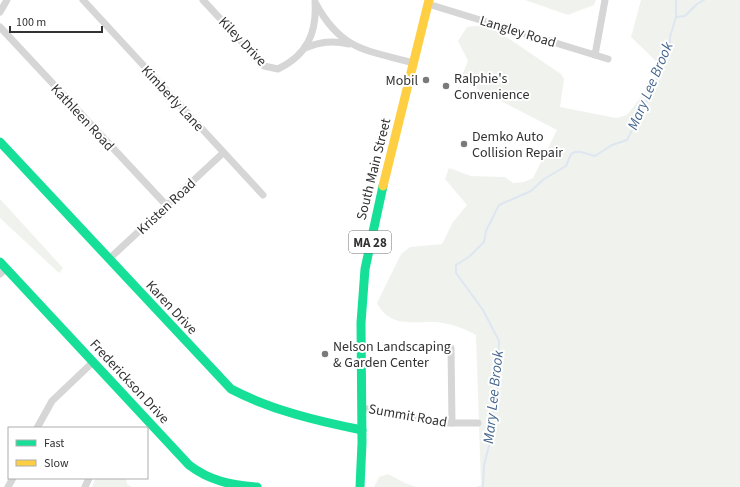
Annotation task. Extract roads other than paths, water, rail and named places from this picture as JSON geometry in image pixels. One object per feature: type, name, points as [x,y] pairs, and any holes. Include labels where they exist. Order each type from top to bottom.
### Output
[{"type":"street","points":[[0,12],[7,0]]},
{"type":"street","name":"Kimberly Lane","points":[[83,0],[223,153],[264,195]]},
{"type":"street","name":"Kiley Drive","points":[[203,0],[264,66],[278,70],[288,65],[304,48],[315,28],[315,1]]},
{"type":"street","points":[[595,55],[605,0]]},
{"type":"street","points":[[315,1],[332,28],[344,40],[355,46]]},
{"type":"street","name":"Langley Road","points":[[428,2],[608,59]]},
{"type":"street","name":"South Main Street","points":[[360,487],[362,430],[361,324],[365,269],[382,190],[428,2]]},
{"type":"street","name":"Kathleen Road","points":[[0,27],[167,206]]},
{"type":"street","name":"Kiley Drive","points":[[304,48],[317,43],[333,41],[414,63]]},
{"type":"street","name":"Karen Drive","points":[[0,142],[231,389],[256,402],[333,424],[362,430]]},
{"type":"street","name":"Kristen Road","points":[[109,259],[223,153]]},
{"type":"street","name":"Frederickson Drive","points":[[2,268],[93,362],[189,465],[200,474],[224,484],[257,487]]},
{"type":"street","points":[[451,348],[452,423]]},
{"type":"street","points":[[37,427],[52,401],[93,362]]},
{"type":"street","name":"Summit Road","points":[[362,408],[437,422],[478,423]]},
{"type":"waterway","name":"Mary Lee Brook","points":[[483,487],[484,465],[490,442],[497,391],[499,341],[483,310],[456,273],[456,265],[470,256],[484,242],[486,231],[499,205],[531,191],[544,179],[566,166],[571,154],[581,152],[595,156],[612,145],[627,140],[646,103],[670,45],[670,37],[676,17],[676,0]]},
{"type":"waterway","points":[[676,17],[685,16],[697,4],[704,0]]},
{"type":"place","name":"Mobil","points":[[426,80]]},
{"type":"place","name":"Ralphie's Convenience","points":[[446,86]]},
{"type":"place","name":"Demko Auto Collision Repair","points":[[464,144]]},
{"type":"place","name":"Nelson Landscaping & Garden Center","points":[[325,354]]}]
